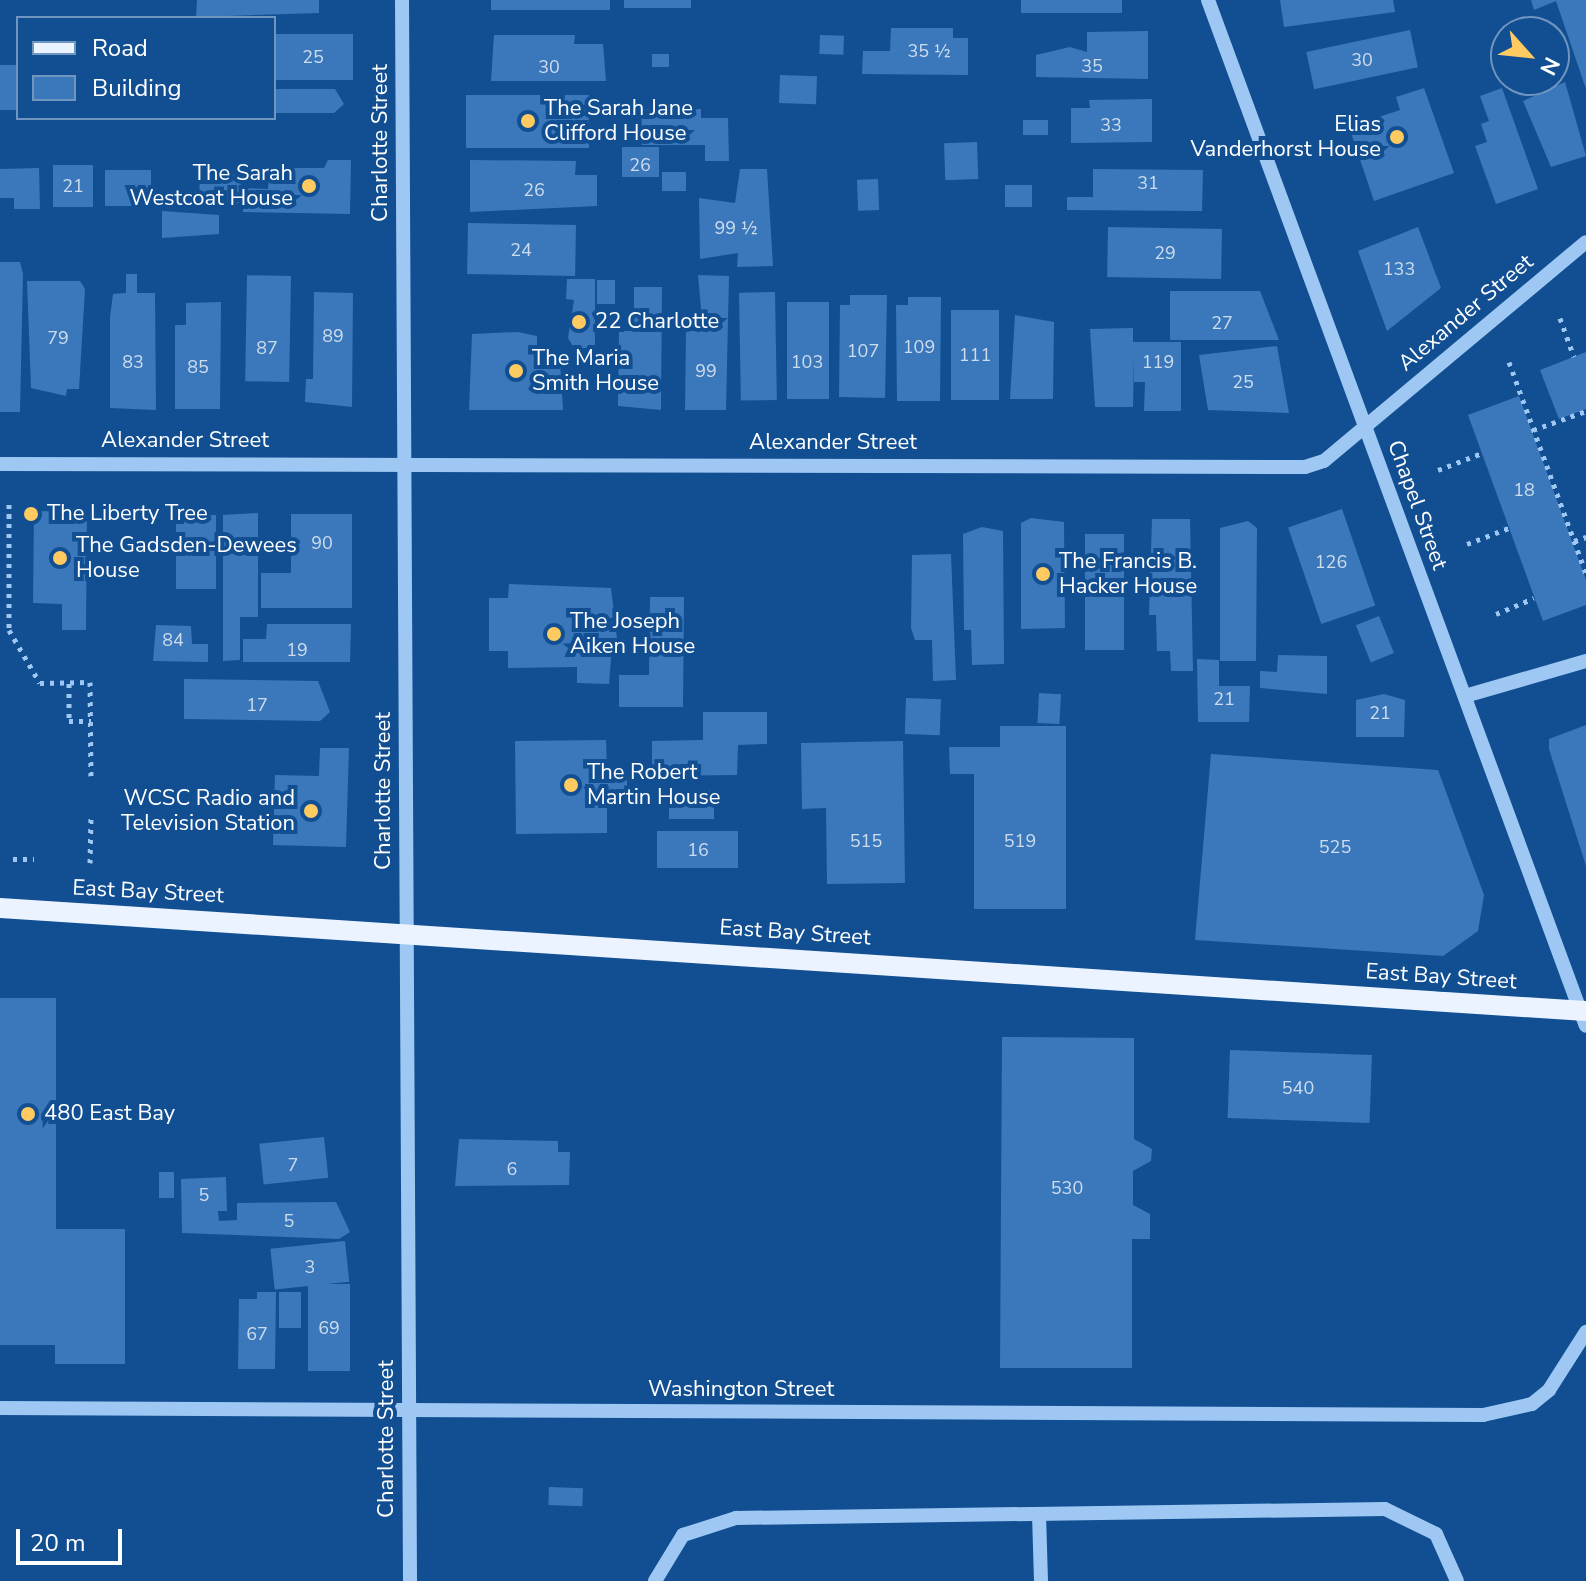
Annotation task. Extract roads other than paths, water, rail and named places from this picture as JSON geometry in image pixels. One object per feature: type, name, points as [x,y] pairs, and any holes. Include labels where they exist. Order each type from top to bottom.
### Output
[{"type":"main road","name":"East Bay Street","points":[[0,908],[407,930],[1585,1016]]},
{"type":"street","name":"Charlotte Street","points":[[402,0],[410,1581]]},
{"type":"street","name":"Chapel Street","points":[[1208,0],[1585,1016]]},
{"type":"street","name":"Alexander Street","points":[[0,464],[405,462],[1305,467],[1324,461],[1586,242]]},
{"type":"street","points":[[1465,696],[1586,661]]},
{"type":"street","name":"Washington Street","points":[[0,1408],[1483,1415],[1532,1404],[1549,1390],[1586,1332]]},
{"type":"street","points":[[655,1581],[683,1535],[709,1521],[1385,1509],[1410,1514],[1436,1534],[1457,1581]]},
{"type":"street","points":[[1039,1514],[1041,1581]]},
{"type":"place","name":"The Sarah Jane Clifford House","points":[[528,121]]},
{"type":"place","name":"Elias Vanderhorst House","points":[[1397,137]]},
{"type":"place","name":"The Sarah Westcoat House","points":[[309,186]]},
{"type":"place","name":"22 Charlotte","points":[[579,322]]},
{"type":"place","name":"The Maria Smith House","points":[[516,371]]},
{"type":"place","name":"The Liberty Tree","points":[[31,514]]},
{"type":"place","name":"The Gadsden-Dewees House","points":[[60,558]]},
{"type":"place","name":"The Francis B. Hacker House","points":[[1043,574]]},
{"type":"place","name":"The Joseph Aiken House","points":[[554,634]]},
{"type":"place","name":"The Robert Martin House","points":[[571,785]]},
{"type":"place","name":"WCSC Radio and Television Station","points":[[311,811]]},
{"type":"place","name":"480 East Bay","points":[[28,1114]]}]
